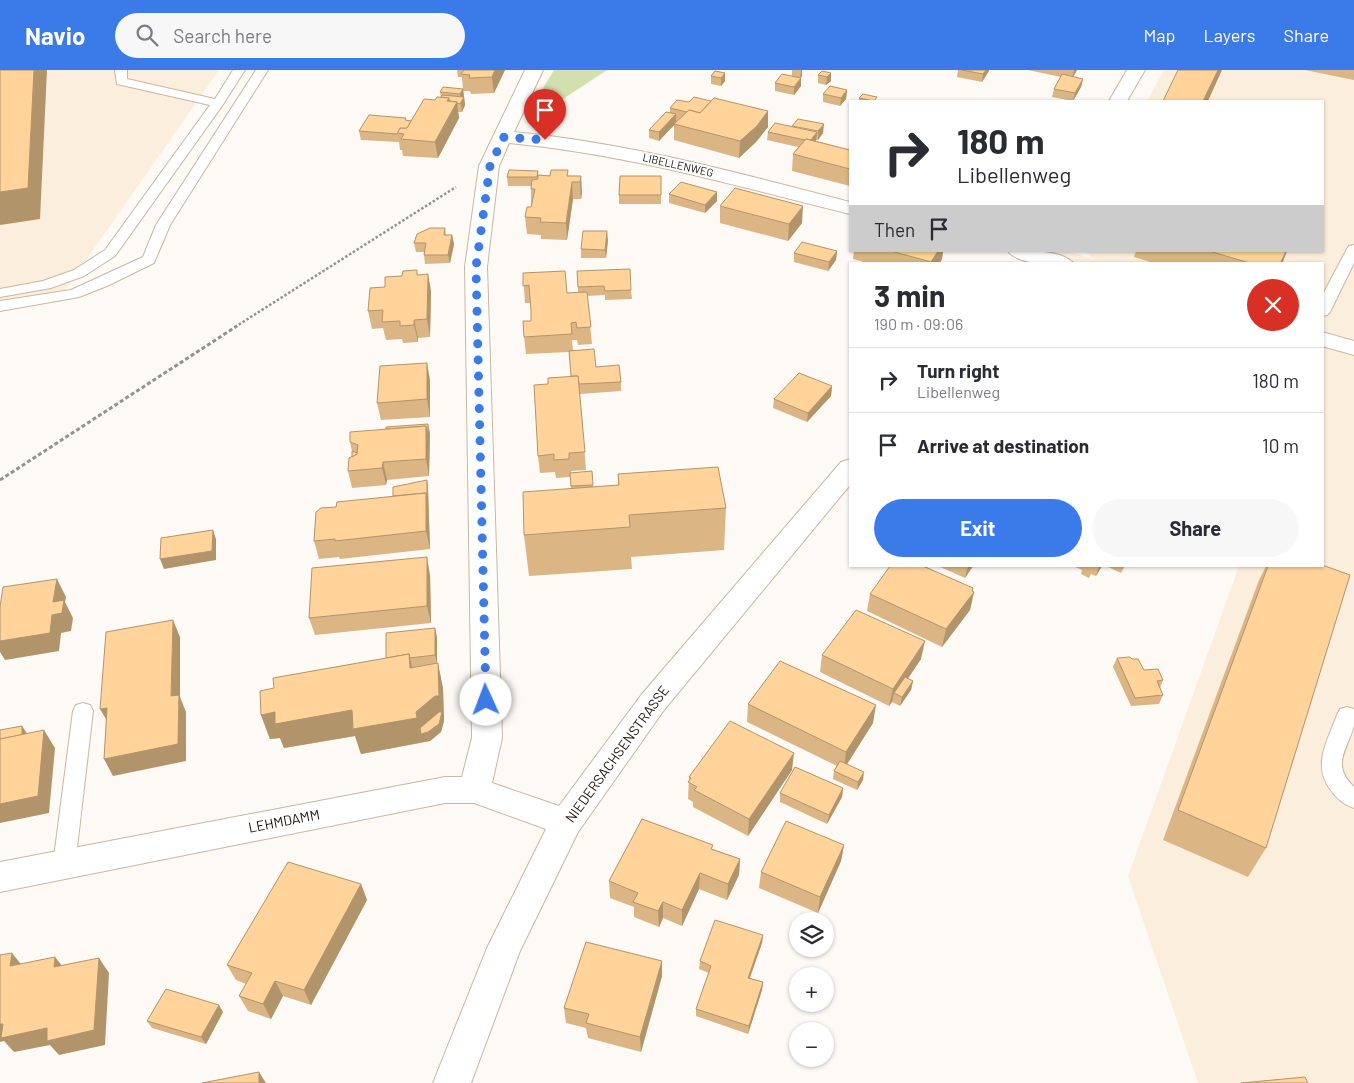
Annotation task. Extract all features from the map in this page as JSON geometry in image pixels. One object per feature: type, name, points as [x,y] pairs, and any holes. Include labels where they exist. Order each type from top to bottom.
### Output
[{"type":"street","points":[[474,790],[487,738],[476,267],[490,166],[534,70]]},
{"type":"street","points":[[1119,100],[1136,70]]},
{"type":"street","name":"LIBELLENWEG","points":[[504,137],[545,140],[666,161],[849,208]]},
{"type":"street","points":[[1027,255],[1055,262]]},
{"type":"street","points":[[1324,340],[1354,348]]},
{"type":"street","name":"NIEDERSACHSENSTRASSE","points":[[452,1083],[504,948],[566,822],[653,702],[849,469]]},
{"type":"street","name":"LEHMDAMM","points":[[0,877],[445,790],[474,790],[566,822]]},
{"type":"lane","points":[[121,70],[121,81],[218,103]]},
{"type":"lane","points":[[0,293],[46,285],[80,273],[110,253],[218,103],[239,70]]},
{"type":"lane","points":[[0,306],[74,294],[102,283],[148,260],[163,226],[262,70]]},
{"type":"lane","points":[[1324,308],[1354,249]]},
{"type":"lane","points":[[64,865],[83,711]]},
{"type":"lane","points":[[1347,716],[1330,766],[1335,779],[1345,794],[1354,799]]},
{"type":"path","points":[[0,480],[333,264],[490,166]]},
{"type":"shaded area","points":[[0,70],[219,70],[61,296],[0,306]]},
{"type":"shaded area","points":[[1164,70],[1354,70],[1354,1083],[1198,1083],[1128,876],[1239,567],[1324,567],[1324,262],[1026,262],[1033,252],[1070,252],[1093,259],[1087,252],[1324,252],[1324,100],[1148,100]]},
{"type":"green space","points":[[554,70],[607,70],[554,105],[534,103]]},
{"type":"building","points":[[0,70],[34,70],[28,188],[0,192]]},
{"type":"building","points":[[464,70],[495,70],[492,77],[469,78],[470,75],[461,74]]},
{"type":"building","points":[[962,70],[986,70],[983,74]]},
{"type":"building","points":[[1178,70],[1218,70],[1203,100],[1163,100]]},
{"type":"building","points":[[715,71],[725,73],[721,78],[711,76]]},
{"type":"building","points":[[822,71],[831,73],[827,77],[818,75]]},
{"type":"building","points":[[782,74],[801,78],[794,87],[775,83]]},
{"type":"building","points":[[1062,74],[1083,79],[1075,93],[1054,89]]},
{"type":"building","points":[[830,86],[847,90],[841,98],[823,94]]},
{"type":"building","points":[[443,87],[463,89],[460,94],[440,92]]},
{"type":"building","points":[[863,94],[877,97],[875,100],[859,98]]},
{"type":"building","points":[[442,95],[464,97],[460,104],[449,101],[449,98],[441,97]]},
{"type":"building","points":[[437,97],[449,98],[447,101],[457,102],[435,142],[401,139],[404,134],[397,133],[400,128],[407,128],[424,99],[435,100]]},
{"type":"building","points":[[694,97],[711,101],[700,113],[670,108],[677,100],[689,102]]},
{"type":"building","points":[[714,98],[768,111],[757,126],[740,141],[674,124],[689,110],[700,113]]},
{"type":"building","points":[[666,112],[676,114],[659,132],[649,130]]},
{"type":"building","points":[[369,115],[406,118],[405,120],[411,121],[407,128],[400,128],[397,134],[359,131]]},
{"type":"building","points":[[798,119],[824,124],[818,131],[792,126]]},
{"type":"building","points":[[775,123],[817,132],[811,140],[805,140],[768,132]]},
{"type":"building","points":[[806,139],[849,150],[849,169],[793,154]]},
{"type":"building","points":[[509,170],[538,171],[537,177],[507,177]]},
{"type":"building","points":[[551,170],[568,170],[567,176],[581,176],[580,182],[572,182],[566,223],[540,222],[541,218],[525,217],[527,207],[531,207],[535,189],[531,189],[532,180],[538,179],[538,175],[550,176]]},
{"type":"building","points":[[620,176],[661,176],[661,195],[619,195]]},
{"type":"building","points":[[681,182],[717,192],[705,205],[669,194]]},
{"type":"building","points":[[735,188],[803,206],[789,224],[720,206]]},
{"type":"building","points":[[430,228],[445,228],[444,235],[452,235],[448,255],[424,255],[426,243],[414,243],[417,234]]},
{"type":"building","points":[[583,231],[607,231],[605,250],[581,249]]},
{"type":"building","points":[[802,242],[837,251],[829,262],[794,253]]},
{"type":"building","points":[[895,252],[937,252],[931,262]]},
{"type":"building","points":[[1212,252],[1286,252],[1281,262],[1246,262]]},
{"type":"building","points":[[630,269],[631,290],[605,291],[604,286],[578,287],[577,271]]},
{"type":"building","points":[[417,270],[417,275],[428,274],[427,319],[414,320],[414,325],[400,326],[400,321],[382,322],[383,310],[368,311],[370,288],[385,287],[385,277],[402,276],[403,271]]},
{"type":"building","points":[[565,271],[567,293],[587,292],[591,327],[577,328],[576,322],[571,323],[572,334],[524,337],[523,321],[531,321],[531,311],[529,285],[523,286],[523,273]]},
{"type":"building","points":[[594,349],[596,367],[619,365],[621,382],[579,384],[578,376],[571,376],[569,351]]},
{"type":"building","points":[[427,363],[427,399],[377,403],[380,366]]},
{"type":"building","points":[[799,373],[832,386],[808,413],[774,399]]},
{"type":"building","points":[[578,376],[585,452],[569,453],[569,459],[554,460],[554,454],[538,456],[534,385],[548,384],[548,378]]},
{"type":"building","points":[[428,424],[428,434],[426,426],[386,429],[386,427]]},
{"type":"building","points":[[426,426],[426,459],[383,462],[382,468],[348,471],[349,458],[357,454],[358,445],[350,442],[350,432]]},
{"type":"building","points":[[352,451],[357,454],[352,457]]},
{"type":"building","points":[[718,467],[726,508],[629,515],[630,527],[524,535],[523,492],[619,485],[618,474]]},
{"type":"building","points":[[592,471],[593,485],[571,486],[570,473]]},
{"type":"building","points":[[427,480],[427,502],[426,493],[393,496],[393,487]]},
{"type":"building","points":[[426,493],[426,531],[335,541],[335,539],[314,541],[316,512],[321,508],[336,507],[337,502]]},
{"type":"building","points":[[213,530],[212,551],[160,559],[161,538]]},
{"type":"building","points":[[427,557],[427,606],[309,618],[312,568]]},
{"type":"building","points":[[1324,566],[1350,575],[1266,848],[1178,810],[1268,567]]},
{"type":"building","points":[[889,567],[925,567],[973,588],[972,591],[974,592],[946,629],[870,594]]},
{"type":"building","points":[[57,579],[53,602],[64,600],[62,613],[52,615],[50,633],[0,641],[0,607],[3,587]]},
{"type":"building","points":[[856,610],[925,641],[893,689],[822,655]]},
{"type":"building","points":[[173,620],[171,696],[179,695],[178,744],[104,759],[107,708],[100,709],[106,632]]},
{"type":"building","points":[[435,628],[435,655],[410,658],[409,654],[386,658],[386,633]]},
{"type":"building","points":[[409,654],[410,668],[438,663],[439,696],[435,696],[416,712],[417,718],[353,729],[352,710],[275,724],[275,712],[261,715],[260,691],[274,688],[273,678]]},
{"type":"building","points":[[1130,657],[1138,659],[1144,670],[1158,669],[1163,680],[1157,681],[1163,695],[1135,698],[1117,658]]},
{"type":"building","points":[[780,661],[876,705],[846,752],[748,704]]},
{"type":"building","points":[[905,677],[913,681],[902,697],[894,693]]},
{"type":"building","points":[[439,712],[442,712],[439,724],[428,732],[421,734],[420,728]]},
{"type":"building","points":[[730,721],[794,753],[749,819],[694,790],[697,787],[688,782],[691,778],[689,777]]},
{"type":"building","points":[[22,726],[22,735],[0,739],[0,730]]},
{"type":"building","points":[[44,730],[38,796],[0,804],[0,739]]},
{"type":"building","points":[[840,761],[864,772],[858,782],[834,771]]},
{"type":"building","points":[[795,767],[843,788],[829,815],[780,793]]},
{"type":"building","points":[[642,819],[713,845],[711,849],[740,859],[728,884],[700,873],[682,910],[663,902],[658,911],[633,902],[638,893],[609,881]]},
{"type":"building","points":[[786,821],[844,845],[820,897],[761,872]]},
{"type":"building","points":[[288,862],[361,884],[304,990],[275,981],[263,1004],[239,996],[252,973],[227,965]]},
{"type":"building","points":[[715,920],[763,935],[748,978],[763,982],[749,1026],[696,1009],[711,966],[700,961]]},
{"type":"building","points":[[586,942],[662,961],[640,1037],[586,1023],[589,1014],[564,1008]]},
{"type":"building","points":[[12,953],[10,966],[55,957],[54,967],[99,958],[94,1030],[47,1041],[47,1028],[1,1038],[3,1024],[0,1024],[0,955]]},
{"type":"building","points":[[166,989],[219,1005],[201,1037],[147,1021]]},
{"type":"building","points":[[259,1072],[259,1083],[202,1083]]},
{"type":"building","points":[[1305,1077],[1308,1083],[1241,1083]]},
{"type":"route","points":[[486,700],[476,267],[490,166],[504,137],[545,140]]}]
